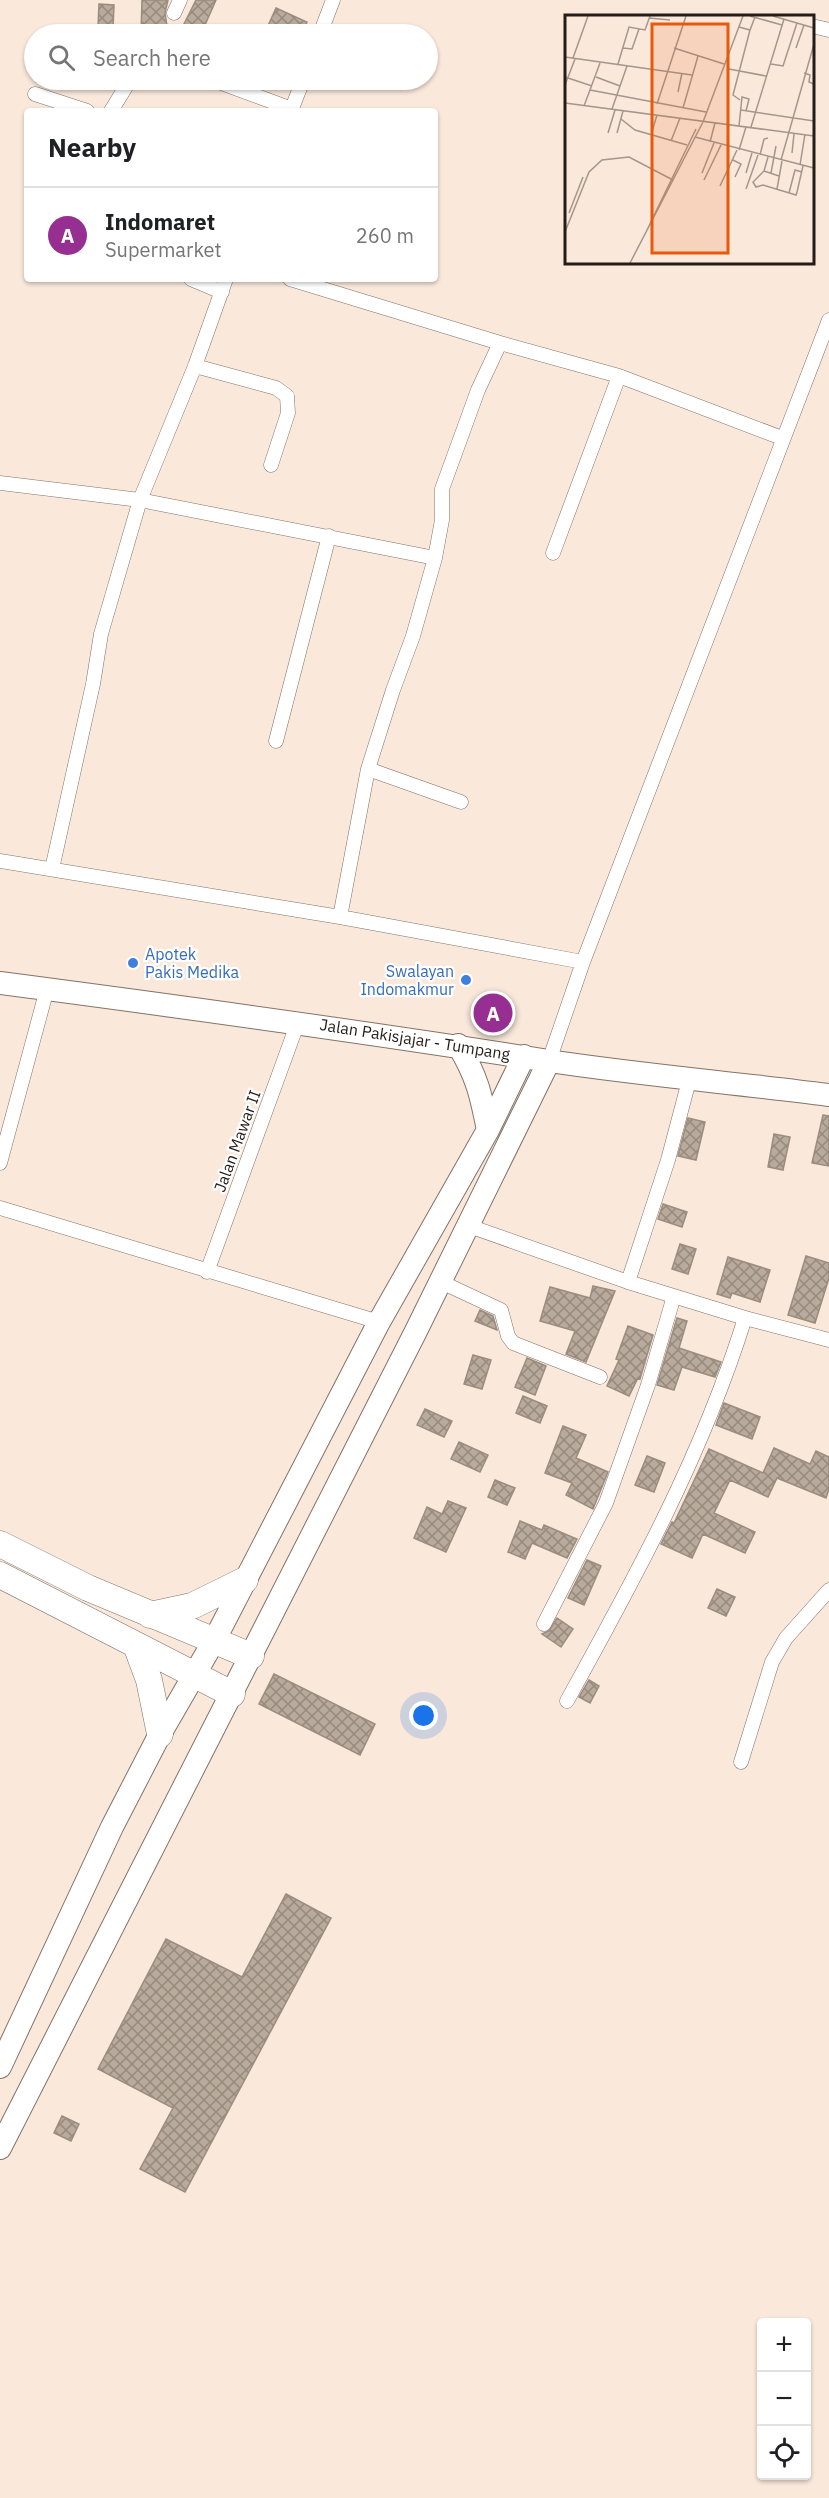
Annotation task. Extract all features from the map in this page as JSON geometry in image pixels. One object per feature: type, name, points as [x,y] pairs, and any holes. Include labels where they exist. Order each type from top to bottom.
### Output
[{"type":"highway","points":[[0,1544],[88,1588],[150,1615],[215,1639],[251,1656]]},
{"type":"highway","points":[[0,1575],[232,1694]]},
{"type":"highway","points":[[150,1615],[192,1606],[245,1581]]},
{"type":"highway","points":[[136,1645],[149,1680],[160,1734]]},
{"type":"main road","name":"Jalan Pakisjajar - Tumpang","points":[[0,983],[298,1022],[458,1045],[549,1061],[829,1095]]},
{"type":"main road","points":[[458,1045],[473,1069],[479,1086],[488,1130]]},
{"type":"main road","points":[[0,2067],[112,1827],[160,1734],[215,1639],[379,1322],[488,1130],[524,1056]]},
{"type":"main road","points":[[0,2148],[441,1282],[549,1061]]},
{"type":"street","points":[[174,13],[180,0]]},
{"type":"street","points":[[324,24],[333,0]]},
{"type":"street","points":[[814,26],[829,30]]},
{"type":"street","points":[[113,108],[124,90]]},
{"type":"street","points":[[239,90],[286,108]]},
{"type":"street","points":[[292,108],[299,90]]},
{"type":"street","points":[[35,94],[78,108]]},
{"type":"street","points":[[52,869],[93,684],[101,633],[140,500],[195,366],[224,286],[205,282]]},
{"type":"street","points":[[300,282],[500,343],[619,376],[782,438]]},
{"type":"street","points":[[549,1061],[583,963],[829,320]]},
{"type":"street","points":[[340,917],[368,769],[413,636],[435,558],[442,520],[442,489],[478,390],[500,343]]},
{"type":"street","points":[[195,366],[276,388],[287,396],[288,413],[271,465]]},
{"type":"street","points":[[553,553],[619,376]]},
{"type":"street","points":[[0,483],[140,500],[435,558]]},
{"type":"street","points":[[276,741],[329,536]]},
{"type":"street","points":[[368,769],[461,802]]},
{"type":"street","points":[[0,861],[340,917],[583,963]]},
{"type":"street","points":[[0,1163],[47,989]]},
{"type":"street","name":"Jalan Mawar II","points":[[207,1272],[298,1022]]},
{"type":"street","points":[[628,1282],[668,1160],[690,1077]]},
{"type":"street","points":[[0,1208],[379,1322]]},
{"type":"street","points":[[469,1226],[628,1282],[745,1318],[829,1340]]},
{"type":"street","points":[[441,1282],[501,1310],[508,1336],[513,1343],[600,1377]]},
{"type":"street","points":[[544,1624],[606,1503],[648,1385],[674,1296]]},
{"type":"street","points":[[567,1701],[641,1566],[697,1450],[726,1378],[745,1318]]},
{"type":"street","points":[[741,1762],[772,1662],[786,1638],[829,1590]]},
{"type":"building","points":[[142,0],[168,0],[165,13],[167,24],[141,24]]},
{"type":"building","points":[[196,0],[216,0],[205,24],[184,24]]},
{"type":"building","points":[[99,4],[114,5],[113,24],[98,24]]},
{"type":"building","points":[[276,8],[307,22],[306,24],[269,24]]},
{"type":"building","points":[[823,1115],[829,1116],[829,1166],[812,1163]]},
{"type":"building","points":[[688,1118],[705,1122],[696,1160],[678,1156]]},
{"type":"building","points":[[774,1134],[790,1137],[783,1170],[768,1167]]},
{"type":"building","points":[[663,1204],[687,1212],[682,1227],[658,1219]]},
{"type":"building","points":[[680,1244],[696,1249],[688,1274],[672,1269]]},
{"type":"building","points":[[806,1256],[829,1263],[829,1278],[815,1323],[788,1315]]},
{"type":"building","points":[[728,1257],[770,1270],[760,1302],[732,1293],[730,1298],[717,1294]]},
{"type":"building","points":[[593,1286],[615,1291],[586,1362],[566,1354],[575,1331],[540,1321],[550,1287],[590,1298]]},
{"type":"building","points":[[480,1310],[493,1316],[497,1330],[475,1321]]},
{"type":"building","points":[[677,1318],[687,1321],[679,1348],[721,1362],[715,1377],[682,1367],[674,1390],[657,1385]]},
{"type":"building","points":[[628,1326],[653,1335],[640,1379],[638,1378],[629,1396],[607,1386],[619,1360],[616,1359]]},
{"type":"building","points":[[473,1355],[491,1360],[482,1389],[464,1384]]},
{"type":"building","points":[[527,1358],[546,1366],[535,1395],[515,1387]]},
{"type":"building","points":[[523,1396],[547,1406],[540,1423],[516,1413]]},
{"type":"building","points":[[724,1403],[760,1417],[752,1439],[716,1425]]},
{"type":"building","points":[[425,1409],[452,1421],[444,1437],[417,1425]]},
{"type":"building","points":[[563,1426],[586,1435],[576,1458],[608,1472],[593,1509],[566,1495],[572,1483],[545,1473]]},
{"type":"building","points":[[459,1442],[488,1455],[480,1472],[451,1459]]},
{"type":"building","points":[[774,1448],[810,1464],[816,1451],[829,1457],[829,1489],[826,1498],[777,1478],[768,1497],[730,1480],[714,1513],[755,1532],[745,1553],[703,1534],[692,1558],[661,1544],[672,1522],[674,1523],[709,1449],[763,1473]]},
{"type":"building","points":[[647,1456],[665,1463],[654,1492],[635,1485]]},
{"type":"building","points":[[495,1480],[515,1488],[507,1505],[488,1497]]},
{"type":"building","points":[[448,1501],[466,1508],[446,1552],[414,1538],[427,1507],[442,1514]]},
{"type":"building","points":[[520,1521],[542,1530],[544,1525],[577,1539],[567,1558],[532,1543],[525,1559],[508,1552]]},
{"type":"building","points":[[587,1560],[601,1566],[584,1605],[568,1598]]},
{"type":"building","points":[[717,1589],[735,1597],[726,1616],[708,1608]]},
{"type":"building","points":[[557,1618],[573,1629],[561,1647],[542,1634],[549,1631]]},
{"type":"building","points":[[274,1674],[375,1724],[360,1755],[259,1704]]},
{"type":"building","points":[[589,1680],[599,1686],[590,1703],[579,1697]]},
{"type":"building","points":[[286,1894],[331,1918],[185,2192],[140,2169],[173,2108],[98,2069],[166,1939],[242,1977]]},
{"type":"building","points":[[62,2116],[79,2124],[71,2141],[54,2133]]},
{"type":"place","name":"Apotek Pakis Medika","points":[[133,963]]},
{"type":"place","name":"Swalayan Indomakmur","points":[[466,980]]},
{"type":"place","name":"Indomaret","points":[[493,1013]]}]
